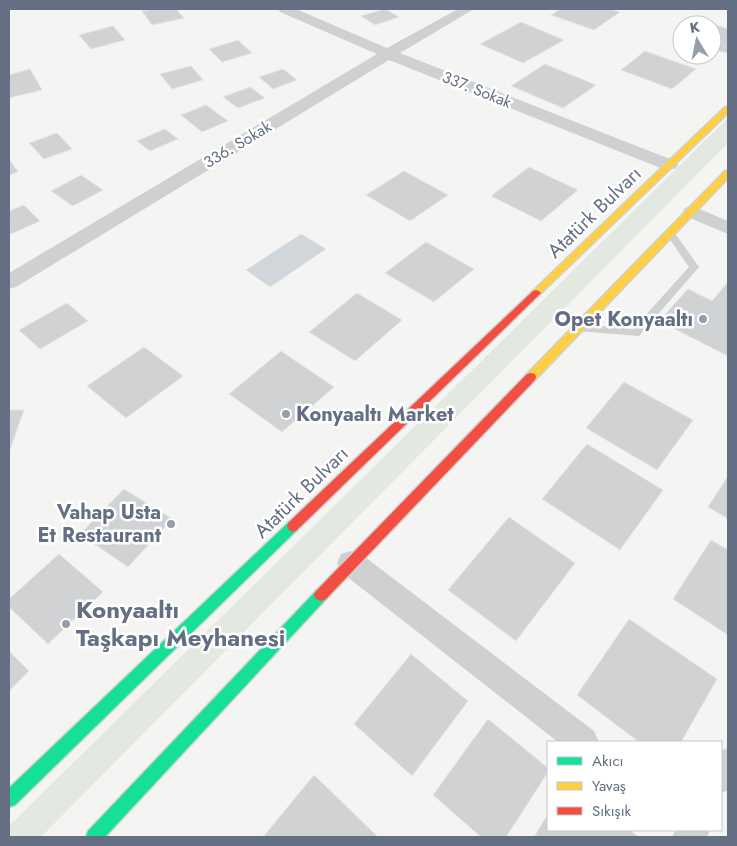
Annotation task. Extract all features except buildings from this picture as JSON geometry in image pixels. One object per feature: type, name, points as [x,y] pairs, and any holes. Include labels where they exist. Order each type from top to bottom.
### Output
[{"type":"main road","name":"Atatürk Bulvarı","points":[[9,799],[728,109]]},
{"type":"main road","points":[[94,837],[351,563],[728,174]]},
{"type":"street","name":"337. Sokak","points":[[285,9],[388,54],[670,165]]},
{"type":"street","name":"336. Sokak","points":[[9,282],[388,54],[468,9]]},
{"type":"street","points":[[692,212],[728,228]]},
{"type":"street","points":[[351,563],[582,741]]},
{"type":"street","points":[[722,775],[728,764]]},
{"type":"lane","points":[[580,328],[635,333],[694,267],[671,234]]},
{"type":"shaded area","points":[[728,118],[728,143],[41,837],[9,837],[9,826]]},
{"type":"shaded area","points":[[301,234],[326,249],[270,287],[246,270]]},
{"type":"traffic: fast","points":[[9,799],[293,526]]},
{"type":"traffic: fast","points":[[94,837],[321,595]]},
{"type":"traffic: slow","points":[[536,293],[728,109]]},
{"type":"traffic: slow","points":[[531,377],[728,173]]},
{"type":"traffic: jam","points":[[293,526],[536,293]]},
{"type":"traffic: jam","points":[[321,595],[531,377]]},
{"type":"place","name":"Opet Konyaaltı","points":[[703,319]]},
{"type":"place","name":"Konyaaltı Market","points":[[286,414]]},
{"type":"place","name":"Vahap Usta Et Restaurant","points":[[171,524]]},
{"type":"place","name":"Konyaaltı Taşkapı Meyhanesi","points":[[66,624]]}]
